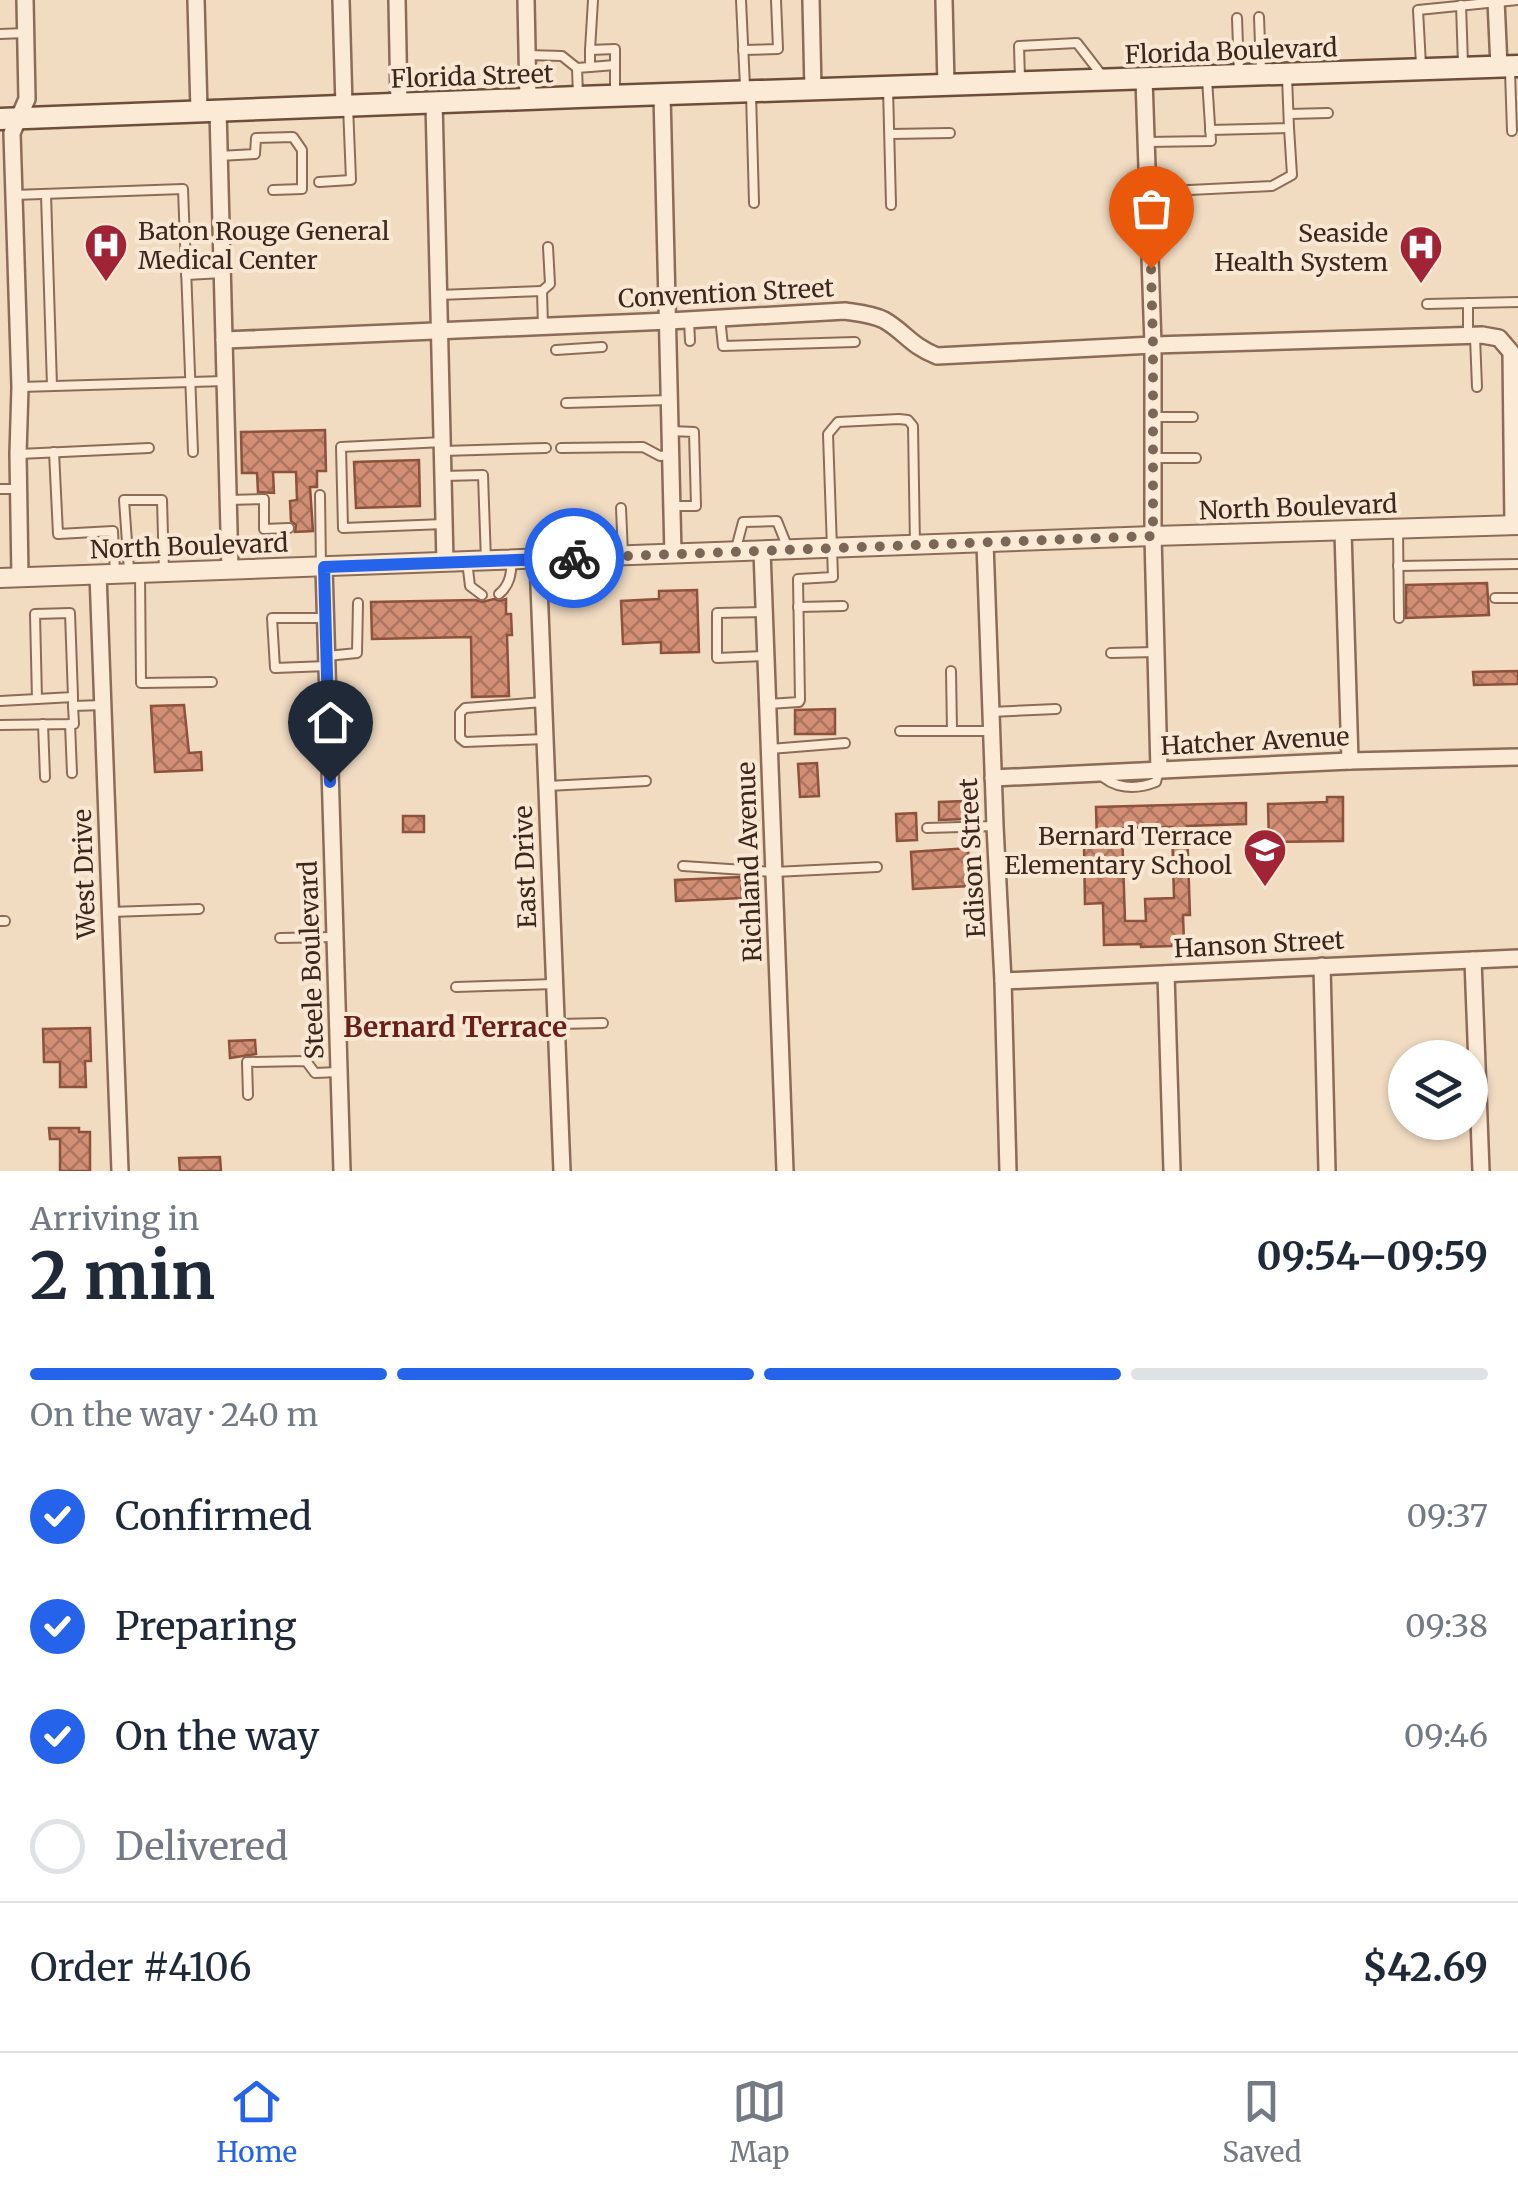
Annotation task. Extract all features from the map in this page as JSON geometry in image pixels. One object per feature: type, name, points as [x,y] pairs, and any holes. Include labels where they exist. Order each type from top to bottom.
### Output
[{"type":"main road","name":"Florida Boulevard","points":[[946,86],[1509,67]]},
{"type":"main road","name":"Florida Street","points":[[9,119],[946,86]]},
{"type":"street","points":[[20,578],[20,387],[9,119],[26,99],[25,0]]},
{"type":"street","points":[[196,0],[209,111],[219,156],[230,569]]},
{"type":"street","points":[[341,0],[346,106]]},
{"type":"street","points":[[397,0],[399,104]]},
{"type":"street","points":[[526,0],[528,99]]},
{"type":"street","points":[[811,0],[813,90]]},
{"type":"street","points":[[944,0],[946,86]]},
{"type":"street","points":[[1496,0],[1509,67]]},
{"type":"street","points":[[1144,79],[1153,345],[1159,770]]},
{"type":"street","points":[[662,94],[674,554]]},
{"type":"street","points":[[434,102],[445,562]]},
{"type":"street","name":"Convention Street","points":[[224,340],[844,311],[883,320],[918,349],[937,356],[1472,335],[1499,338],[1511,352],[1515,392]]},
{"type":"street","points":[[1515,392],[1515,525]]},
{"type":"street","name":"North Boulevard","points":[[0,578],[1515,525]]},
{"type":"street","points":[[1343,532],[1350,761]]},
{"type":"street","name":"Edison Street","points":[[985,543],[1008,1171]]},
{"type":"street","name":"Richland Avenue","points":[[762,551],[785,1171]]},
{"type":"street","name":"East Drive","points":[[538,560],[562,1171]]},
{"type":"street","name":"Steele Boulevard","points":[[322,567],[342,1171]]},
{"type":"street","name":"West Drive","points":[[120,574],[103,705],[120,1171]]},
{"type":"street","name":"Hatcher Avenue","points":[[994,778],[1518,756]]},
{"type":"street","name":"Hanson Street","points":[[1003,981],[1518,958]]},
{"type":"street","points":[[1472,960],[1481,1171]]},
{"type":"street","points":[[1322,966],[1327,1171]]},
{"type":"street","points":[[1166,974],[1172,1171]]},
{"type":"lane","points":[[590,67],[593,0]]},
{"type":"lane","points":[[741,0],[754,203]]},
{"type":"lane","points":[[743,50],[778,49],[776,0]]},
{"type":"lane","points":[[1421,70],[1418,10],[1518,0]]},
{"type":"lane","points":[[1461,5],[1463,68]]},
{"type":"lane","points":[[1259,17],[1261,75]]},
{"type":"lane","points":[[1237,18],[1239,76]]},
{"type":"lane","points":[[0,34],[25,33]]},
{"type":"lane","points":[[1020,84],[1018,46],[1077,43],[1106,80]]},
{"type":"lane","points":[[590,50],[615,49],[615,96]]},
{"type":"lane","points":[[527,55],[562,56],[577,68],[615,64]]},
{"type":"lane","points":[[1509,67],[1512,131]]},
{"type":"lane","points":[[577,68],[578,97]]},
{"type":"lane","points":[[1148,192],[1272,186],[1292,175],[1287,74]]},
{"type":"lane","points":[[1147,142],[1211,141],[1207,77]]},
{"type":"lane","points":[[888,88],[891,204]]},
{"type":"lane","points":[[319,182],[351,180],[346,106]]},
{"type":"lane","points":[[1289,114],[1328,114]]},
{"type":"lane","points":[[1210,130],[1290,128]]},
{"type":"lane","points":[[890,134],[950,134]]},
{"type":"lane","points":[[219,156],[256,154],[256,138],[293,137],[302,150],[302,190],[273,190]]},
{"type":"lane","points":[[10,201],[46,194],[184,189],[193,452]]},
{"type":"lane","points":[[46,194],[52,386]]},
{"type":"lane","points":[[439,295],[542,291],[550,284],[548,247]]},
{"type":"lane","points":[[186,275],[223,272]]},
{"type":"lane","points":[[542,291],[543,326]]},
{"type":"lane","points":[[1427,304],[1518,302]]},
{"type":"lane","points":[[1468,303],[1477,387]]},
{"type":"lane","points":[[720,318],[722,346],[855,342]]},
{"type":"lane","points":[[689,320],[690,341]]},
{"type":"lane","points":[[578,325],[579,348]]},
{"type":"lane","points":[[556,350],[602,347]]},
{"type":"lane","points":[[20,387],[225,381]]},
{"type":"lane","points":[[566,404],[670,400]]},
{"type":"lane","points":[[1153,418],[1194,417]]},
{"type":"lane","points":[[768,704],[800,700],[798,580],[833,576],[828,434],[838,422],[899,419],[908,420],[913,426],[914,546]]},
{"type":"lane","points":[[671,432],[694,432],[696,506],[672,506]]},
{"type":"lane","points":[[444,524],[343,528],[341,446],[546,448]]},
{"type":"lane","points":[[561,448],[643,447],[660,456],[672,455]]},
{"type":"lane","points":[[18,454],[149,448]]},
{"type":"lane","points":[[54,452],[58,534],[113,532],[142,683],[212,682]]},
{"type":"lane","points":[[1153,458],[1196,458]]},
{"type":"lane","points":[[443,476],[483,475],[486,561]]},
{"type":"lane","points":[[0,489],[18,489]]},
{"type":"lane","points":[[320,495],[322,567]]},
{"type":"lane","points":[[228,500],[264,499],[264,529],[289,528]]},
{"type":"lane","points":[[120,574],[124,500],[162,500],[164,572]]},
{"type":"lane","points":[[621,508],[623,556]]},
{"type":"lane","points":[[735,552],[744,522],[777,522],[788,550]]},
{"type":"lane","points":[[1398,530],[1398,618]]},
{"type":"lane","points":[[499,594],[509,581],[512,561]]},
{"type":"lane","points":[[466,562],[470,586],[482,595]]},
{"type":"lane","points":[[1398,566],[1518,564]]},
{"type":"lane","points":[[1495,598],[1518,598]]},
{"type":"lane","points":[[326,618],[272,618],[276,668],[357,653],[358,603]]},
{"type":"lane","points":[[798,607],[843,606]]},
{"type":"lane","points":[[765,612],[718,613],[717,658],[766,656]]},
{"type":"lane","points":[[0,725],[74,724],[70,613],[34,614],[37,699]]},
{"type":"lane","points":[[1111,654],[1156,652]]},
{"type":"lane","points":[[951,671],[952,731]]},
{"type":"lane","points":[[0,701],[37,699],[103,705]]},
{"type":"lane","points":[[543,702],[465,708],[460,713],[460,738],[464,742],[545,739]]},
{"type":"lane","points":[[991,712],[1056,709]]},
{"type":"lane","points":[[43,724],[45,777]]},
{"type":"lane","points":[[70,724],[72,773]]},
{"type":"lane","points":[[900,731],[992,731]]},
{"type":"lane","points":[[770,749],[845,743]]},
{"type":"lane","points":[[546,786],[646,781]]},
{"type":"lane","points":[[927,828],[995,826]]},
{"type":"lane","points":[[683,866],[774,872],[878,867]]},
{"type":"lane","points":[[110,912],[200,909]]},
{"type":"lane","points":[[280,938],[335,937]]},
{"type":"lane","points":[[456,988],[554,984]]},
{"type":"lane","points":[[556,1024],[603,1022]]},
{"type":"lane","points":[[248,1095],[247,1062],[306,1061],[315,1073],[339,1072]]},
{"type":"building","points":[[325,430],[326,471],[317,471],[317,487],[310,487],[313,531],[295,532],[290,501],[297,500],[296,472],[273,472],[274,493],[258,492],[257,473],[242,473],[241,432]]},
{"type":"building","points":[[419,460],[420,506],[356,508],[354,462]]},
{"type":"building","points":[[1487,583],[1489,615],[1406,618],[1406,585]]},
{"type":"building","points":[[697,590],[699,652],[661,653],[661,642],[623,644],[621,601],[659,599],[659,591]]},
{"type":"building","points":[[506,599],[506,614],[511,614],[512,635],[507,635],[509,696],[472,697],[471,637],[372,639],[371,602]]},
{"type":"building","points":[[1518,671],[1518,684],[1474,685],[1473,672]]},
{"type":"building","points":[[184,705],[189,753],[201,752],[202,770],[155,772],[151,706]]},
{"type":"building","points":[[835,709],[835,734],[795,734],[795,710]]},
{"type":"building","points":[[817,763],[819,796],[800,797],[798,764]]},
{"type":"building","points":[[1327,797],[1343,797],[1343,841],[1269,842],[1268,804],[1327,802]]},
{"type":"building","points":[[964,801],[965,819],[939,820],[939,802]]},
{"type":"building","points":[[1246,803],[1246,824],[1187,826],[1190,915],[1183,915],[1184,942],[1172,942],[1172,946],[1104,945],[1103,903],[1085,904],[1084,845],[1097,844],[1096,807]],"holes":[[[1172,827],[1174,898],[1145,899],[1146,921],[1125,921],[1122,828]]]},
{"type":"building","points":[[916,813],[917,840],[897,841],[896,814]]},
{"type":"building","points":[[403,816],[424,816],[424,832],[403,832]]},
{"type":"building","points":[[968,848],[970,886],[913,889],[911,852]]},
{"type":"building","points":[[741,877],[742,898],[676,901],[675,880]]},
{"type":"building","points":[[90,1028],[91,1061],[85,1061],[86,1087],[60,1087],[60,1062],[44,1062],[43,1029]]},
{"type":"building","points":[[255,1040],[256,1054],[230,1058],[229,1041]]},
{"type":"building","points":[[49,1128],[90,1132],[90,1171],[60,1171],[60,1139],[50,1139]]},
{"type":"building","points":[[220,1157],[221,1171],[180,1171],[179,1158]]},
{"type":"way so far","points":[[574,558],[1153,536],[1151,268]]},
{"type":"place","name":"Baton Rouge General Medical Center","points":[[106,283]]},
{"type":"place","name":"Seaside Health System","points":[[1421,285]]},
{"type":"place","name":"Bernard Terrace Elementary School","points":[[1265,888]]},
{"type":"district","name":"Bernard Terrace","points":[[455,1027]]},
{"type":"route","points":[[330,782],[324,567],[574,558]]}]
